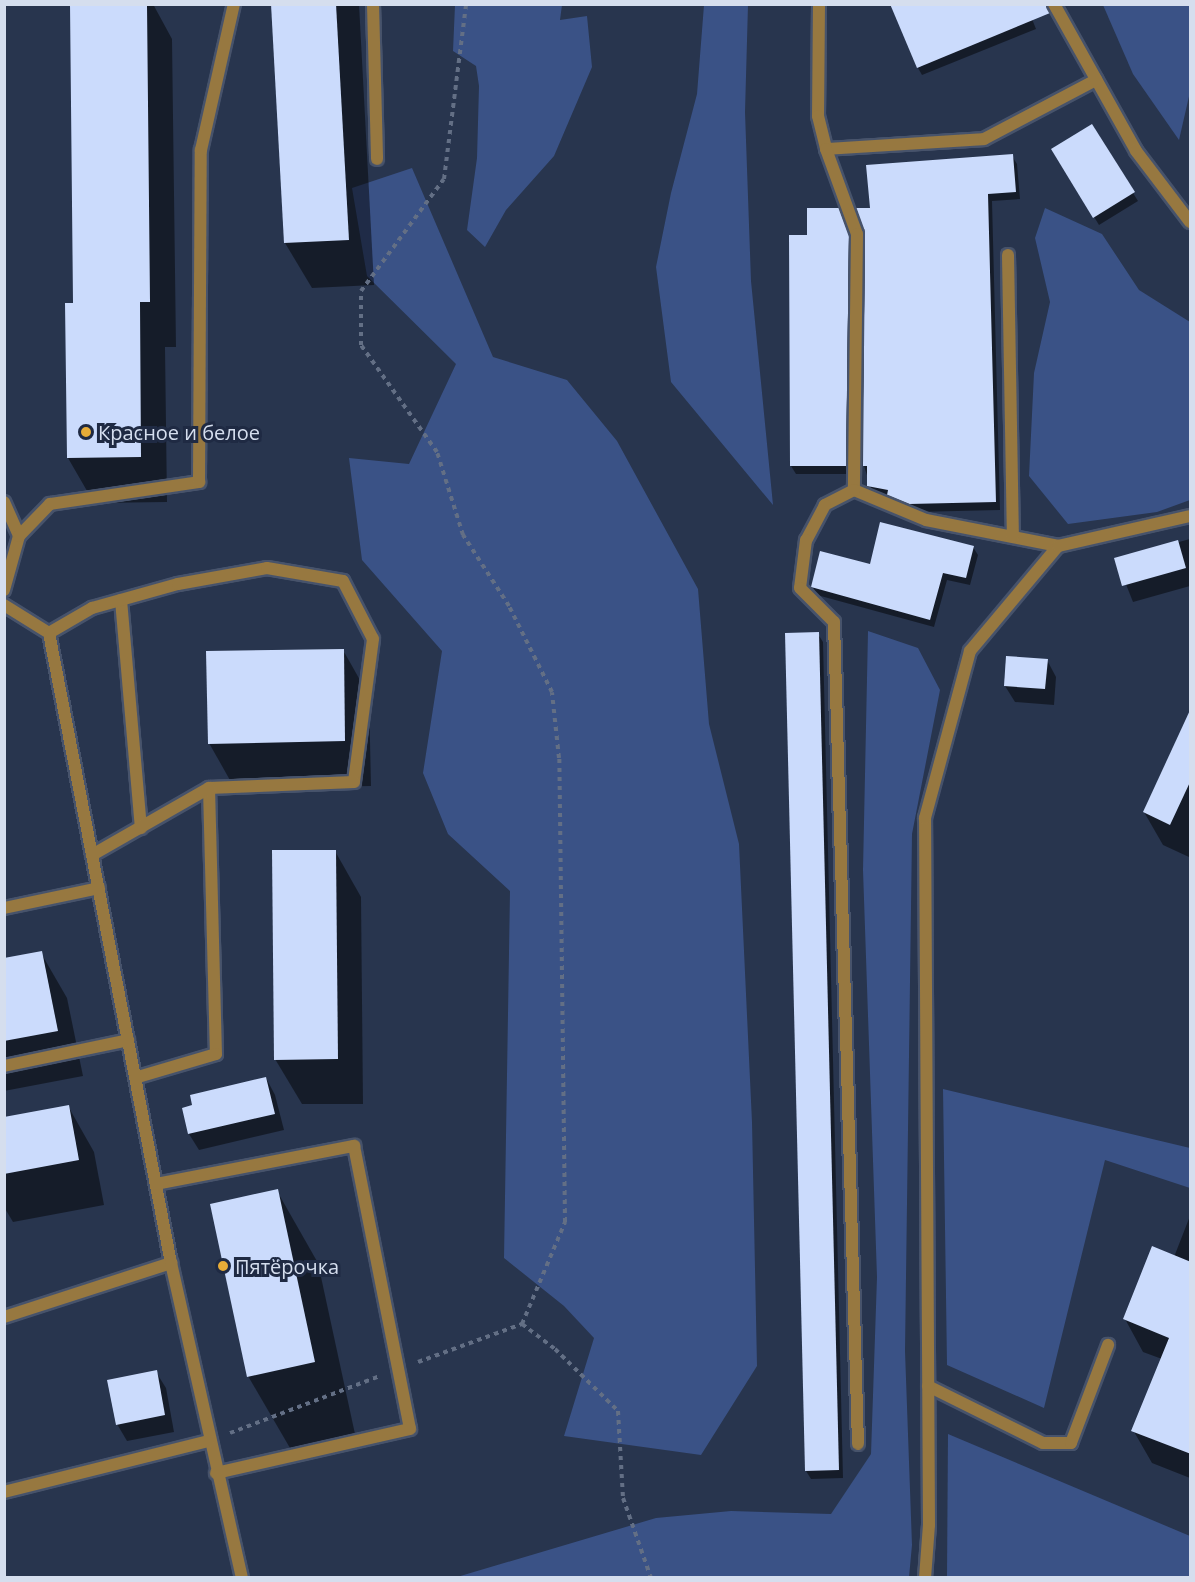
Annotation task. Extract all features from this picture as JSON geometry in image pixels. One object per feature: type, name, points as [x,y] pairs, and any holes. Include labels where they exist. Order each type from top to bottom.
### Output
[{"type":"street","points":[[4,590],[19,536],[50,504],[199,482],[201,150],[234,4]]},
{"type":"street","points":[[373,4],[377,159]]},
{"type":"street","points":[[819,4],[819,116],[826,149],[858,234],[854,490]]},
{"type":"street","points":[[1054,4],[1136,151],[1191,222]]},
{"type":"street","points":[[826,149],[984,139],[1096,80]]},
{"type":"street","points":[[1008,255],[1013,537]]},
{"type":"street","points":[[858,1444],[834,622],[800,588],[806,540],[825,505],[854,490],[926,520],[1058,546],[1191,516]]},
{"type":"street","points":[[4,502],[19,536]]},
{"type":"street","points":[[925,1578],[928,1386],[925,818],[970,651],[1058,546]]},
{"type":"street","points":[[49,633],[92,608],[178,584],[267,568],[343,581],[373,639],[354,782],[209,788],[92,855]]},
{"type":"street","points":[[121,600],[141,828]]},
{"type":"street","points":[[4,605],[49,633],[171,1263],[216,1473],[242,1578]]},
{"type":"street","points":[[135,1078],[216,1054],[209,788]]},
{"type":"street","points":[[4,908],[99,888]]},
{"type":"street","points":[[4,1066],[128,1040]]},
{"type":"street","points":[[156,1184],[354,1146],[410,1429],[216,1473]]},
{"type":"street","points":[[4,1317],[171,1263]]},
{"type":"street","points":[[928,1386],[1043,1443],[1071,1443],[1108,1345]]},
{"type":"street","points":[[4,1492],[209,1441]]},
{"type":"path","points":[[209,1441],[522,1324],[565,1222],[559,758],[552,692],[508,606],[464,535],[437,452],[361,345],[361,291],[444,179],[466,4]]},
{"type":"path","points":[[522,1324],[555,1349],[618,1411],[623,1498],[651,1578]]},
{"type":"shaded area","points":[[455,5],[562,5],[560,20],[587,16],[592,67],[554,156],[506,210],[485,247],[467,230],[477,158],[479,86],[476,66],[453,51]]},
{"type":"shaded area","points":[[704,5],[748,5],[745,112],[751,281],[773,505],[671,382],[656,267],[671,193],[697,94]]},
{"type":"shaded area","points":[[1103,5],[1190,5],[1190,92],[1179,140],[1133,74]]},
{"type":"shaded area","points":[[412,168],[493,357],[567,380],[617,441],[698,589],[709,724],[739,844],[752,1122],[757,1366],[701,1455],[564,1436],[594,1338],[564,1306],[504,1258],[510,891],[448,834],[423,773],[442,651],[362,560],[349,458],[409,464],[456,364],[367,276],[352,188]]},
{"type":"shaded area","points":[[1045,208],[1102,234],[1139,290],[1190,322],[1190,500],[1157,512],[1068,524],[1029,476],[1034,373],[1050,302],[1035,238]]},
{"type":"shaded area","points":[[868,631],[918,648],[940,690],[912,834],[905,1351],[912,1545],[909,1577],[457,1577],[656,1518],[731,1511],[831,1514],[871,1454],[877,1277],[863,870]]},
{"type":"shaded area","points":[[943,1089],[1190,1148],[1190,1188],[1105,1160],[1044,1408],[947,1365]]},
{"type":"shaded area","points":[[948,1434],[1190,1536],[1190,1577],[947,1577]]},
{"type":"building","points":[[70,4],[147,4],[150,302],[140,302],[141,457],[67,458],[65,303],[73,303]]},
{"type":"building","points":[[271,4],[336,4],[349,240],[284,243]]},
{"type":"building","points":[[890,4],[1046,4],[1050,13],[917,68]]},
{"type":"building","points":[[1092,124],[1135,192],[1093,218],[1051,149]]},
{"type":"building","points":[[1013,154],[1016,192],[988,194],[996,502],[909,504],[887,495],[888,490],[867,486],[867,466],[863,466],[865,234],[856,208],[870,208],[866,165]]},
{"type":"building","points":[[807,208],[839,208],[849,235],[846,466],[790,466],[789,235],[807,235]]},
{"type":"building","points":[[880,522],[974,546],[966,578],[943,573],[930,620],[811,587],[820,551],[870,564]]},
{"type":"building","points":[[1178,540],[1186,568],[1122,586],[1114,558]]},
{"type":"building","points":[[819,632],[839,1470],[805,1471],[785,633]]},
{"type":"building","points":[[344,649],[345,741],[208,744],[206,651]]},
{"type":"building","points":[[1006,656],[1048,659],[1045,689],[1004,686]]},
{"type":"building","points":[[1191,708],[1191,780],[1170,825],[1143,812]]},
{"type":"building","points":[[272,850],[336,850],[338,1059],[274,1060]]},
{"type":"building","points":[[42,951],[58,1031],[4,1041],[4,958]]},
{"type":"building","points":[[266,1077],[275,1114],[188,1134],[182,1108],[192,1105],[190,1095]]},
{"type":"building","points":[[69,1105],[79,1160],[4,1174],[4,1117]]},
{"type":"building","points":[[278,1189],[315,1362],[247,1377],[210,1204]]},
{"type":"building","points":[[1152,1246],[1191,1262],[1191,1454],[1131,1431],[1169,1338],[1123,1319]]},
{"type":"building","points":[[157,1370],[165,1415],[116,1425],[107,1380]]},
{"type":"place","name":"Красное и белое","points":[[86,432]]},
{"type":"place","name":"Пятёрочка","points":[[223,1266]]}]
